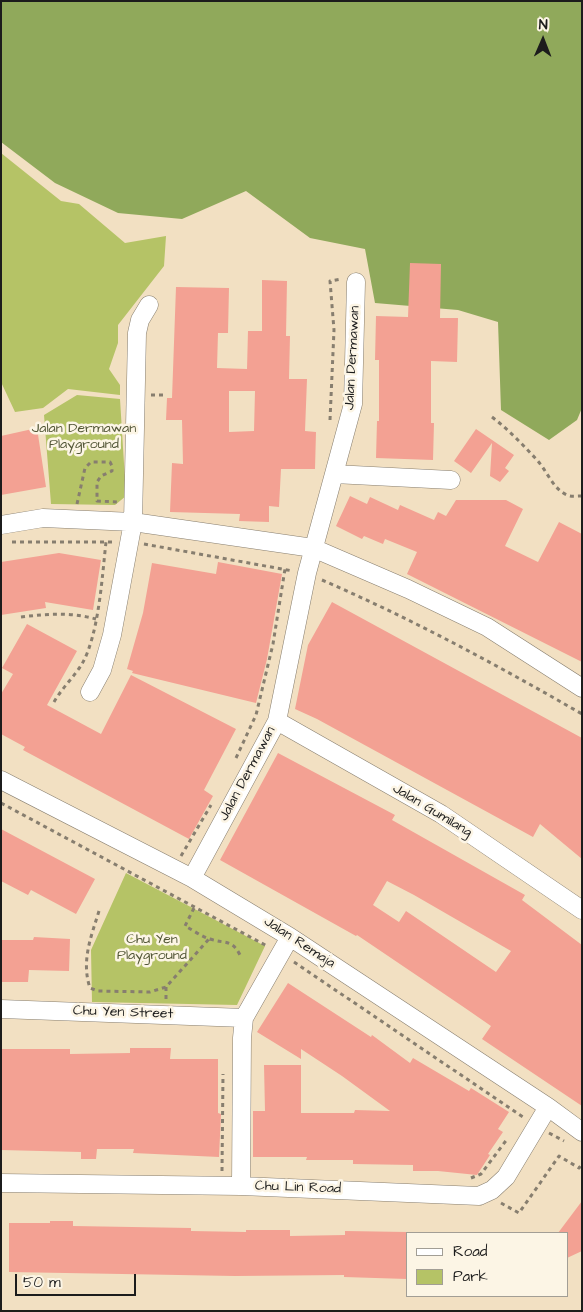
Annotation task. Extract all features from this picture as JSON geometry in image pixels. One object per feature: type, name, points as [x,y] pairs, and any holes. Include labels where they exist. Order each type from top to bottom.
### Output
[{"type":"street","name":"Jalan Dermawan","points":[[192,878],[277,721],[313,548],[353,404],[356,282]]},
{"type":"street","points":[[90,692],[102,670],[112,635],[133,522],[137,333],[140,320],[149,305]]},
{"type":"street","points":[[334,474],[451,480]]},
{"type":"street","points":[[1,525],[43,518],[133,522],[313,548],[408,589],[486,627],[582,688]]},
{"type":"street","name":"Jalan Gumilang","points":[[277,721],[442,814],[582,910]]},
{"type":"street","name":"Jalan Remaja","points":[[1,780],[192,878],[290,937],[548,1107],[582,1132]]},
{"type":"street","points":[[241,1186],[242,1038],[244,1018],[290,937]]},
{"type":"street","name":"Chu Yen Street","points":[[1,1010],[244,1018]]},
{"type":"street","name":"Chu Lin Road","points":[[1,1183],[241,1186],[479,1196],[492,1190],[506,1177],[548,1107]]},
{"type":"path","points":[[330,281],[334,330],[330,426]]},
{"type":"path","points":[[154,395],[166,395]]},
{"type":"path","points":[[492,417],[512,433],[525,449],[538,460],[559,490],[568,496],[582,496]]},
{"type":"path","points":[[76,509],[85,468],[91,462],[110,462],[112,466],[112,471],[101,476],[97,482],[96,501],[134,505]]},
{"type":"path","points":[[54,702],[60,690],[82,664],[88,650],[96,619],[106,542]]},
{"type":"path","points":[[233,766],[256,715],[273,644],[285,569]]},
{"type":"path","points":[[21,617],[55,614],[80,615],[96,619]]},
{"type":"path","points":[[178,860],[215,798]]},
{"type":"path","points":[[1,803],[281,954],[537,1126],[565,1142]]},
{"type":"path","points":[[194,908],[185,926],[209,939],[226,942],[235,946],[240,955]]},
{"type":"path","points":[[99,911],[87,948],[90,988],[98,991],[150,992],[166,987],[209,939]]},
{"type":"path","points":[[166,987],[166,1001]]},
{"type":"path","points":[[222,1176],[223,1072]]},
{"type":"path","points":[[500,1196],[501,1203],[519,1214],[559,1156],[578,1168],[582,1164]]},
{"type":"green space","points":[[1,1],[582,1],[582,408],[577,420],[549,440],[501,410],[498,322],[458,310],[375,303],[365,249],[310,238],[246,191],[182,219],[118,213],[55,183],[1,142]]},
{"type":"green space","points":[[1,153],[61,201],[79,204],[125,243],[166,236],[164,266],[118,325],[118,343],[109,369],[120,385],[120,395],[68,389],[43,408],[15,412],[1,382]]},
{"type":"green space","name":"Jalan Dermawan Playground","points":[[77,395],[120,399],[126,496],[115,505],[51,504],[44,415]]},
{"type":"green space","name":"Chu Yen Playground","points":[[126,873],[265,946],[237,1005],[92,1002],[91,950]]},
{"type":"building","points":[[410,263],[441,264],[440,318],[458,318],[457,362],[431,361],[431,423],[434,423],[433,460],[376,458],[377,421],[379,421],[379,360],[375,360],[376,316],[408,317]]},
{"type":"building","points":[[262,280],[287,281],[286,336],[290,336],[289,379],[307,379],[305,431],[316,432],[315,469],[281,469],[279,507],[269,506],[269,522],[239,521],[240,514],[170,512],[172,463],[183,464],[182,420],[166,420],[167,398],[172,398],[176,287],[229,288],[228,333],[218,333],[217,368],[247,369],[248,331],[262,331]],"holes":[[[229,391],[255,391],[254,431],[229,432]]]},
{"type":"building","points":[[37,428],[46,487],[1,495],[1,436]]},
{"type":"building","points":[[476,429],[514,455],[505,468],[509,471],[500,482],[490,476],[492,443],[471,473],[454,461]]},
{"type":"building","points":[[350,496],[367,504],[370,497],[398,510],[400,505],[434,520],[438,512],[446,516],[456,500],[506,500],[523,509],[505,546],[538,562],[559,522],[582,534],[582,662],[407,574],[417,552],[385,539],[383,544],[364,536],[362,539],[336,526]]},
{"type":"building","points":[[59,553],[101,560],[93,610],[45,602],[46,608],[1,615],[1,562]]},
{"type":"building","points":[[218,562],[282,574],[267,659],[256,703],[132,673],[133,671],[127,669],[143,613],[152,563],[216,574]]},
{"type":"building","points":[[332,602],[582,738],[582,859],[540,824],[533,837],[317,719],[295,709],[308,645]]},
{"type":"building","points":[[27,624],[77,651],[47,705],[101,734],[131,675],[236,729],[204,790],[213,796],[189,839],[23,750],[25,747],[1,734],[1,694],[13,674],[2,668]]},
{"type":"building","points":[[278,753],[395,815],[392,820],[525,895],[522,900],[582,945],[582,1106],[482,1039],[491,1026],[465,1008],[357,935],[220,860]],"holes":[[[387,881],[511,951],[496,972],[406,911],[399,922],[373,905]]]},
{"type":"building","points":[[1,829],[95,879],[76,914],[31,890],[28,895],[1,881]]},
{"type":"building","points":[[34,937],[70,939],[69,971],[29,970],[28,982],[1,982],[1,940],[33,940]]},
{"type":"building","points":[[288,983],[371,1037],[372,1035],[410,1063],[413,1058],[469,1091],[471,1088],[509,1112],[498,1129],[503,1132],[477,1175],[438,1171],[413,1171],[413,1165],[353,1164],[353,1160],[306,1160],[307,1157],[253,1157],[253,1111],[265,1111],[264,1065],[301,1065],[301,1113],[354,1113],[355,1110],[390,1111],[301,1049],[301,1059],[257,1032]]},
{"type":"building","points":[[130,1048],[171,1048],[170,1059],[218,1059],[218,1113],[221,1114],[219,1157],[133,1153],[134,1149],[97,1149],[96,1159],[81,1159],[81,1152],[1,1150],[1,1049],[70,1049],[70,1054],[130,1053]]},
{"type":"building","points":[[582,1201],[582,1251],[568,1258],[568,1232],[559,1232]]},
{"type":"building","points":[[50,1221],[73,1221],[73,1226],[191,1228],[191,1231],[246,1232],[246,1230],[290,1230],[290,1236],[345,1235],[345,1231],[407,1232],[406,1279],[344,1277],[344,1275],[235,1276],[9,1272],[9,1223],[50,1223]]}]
